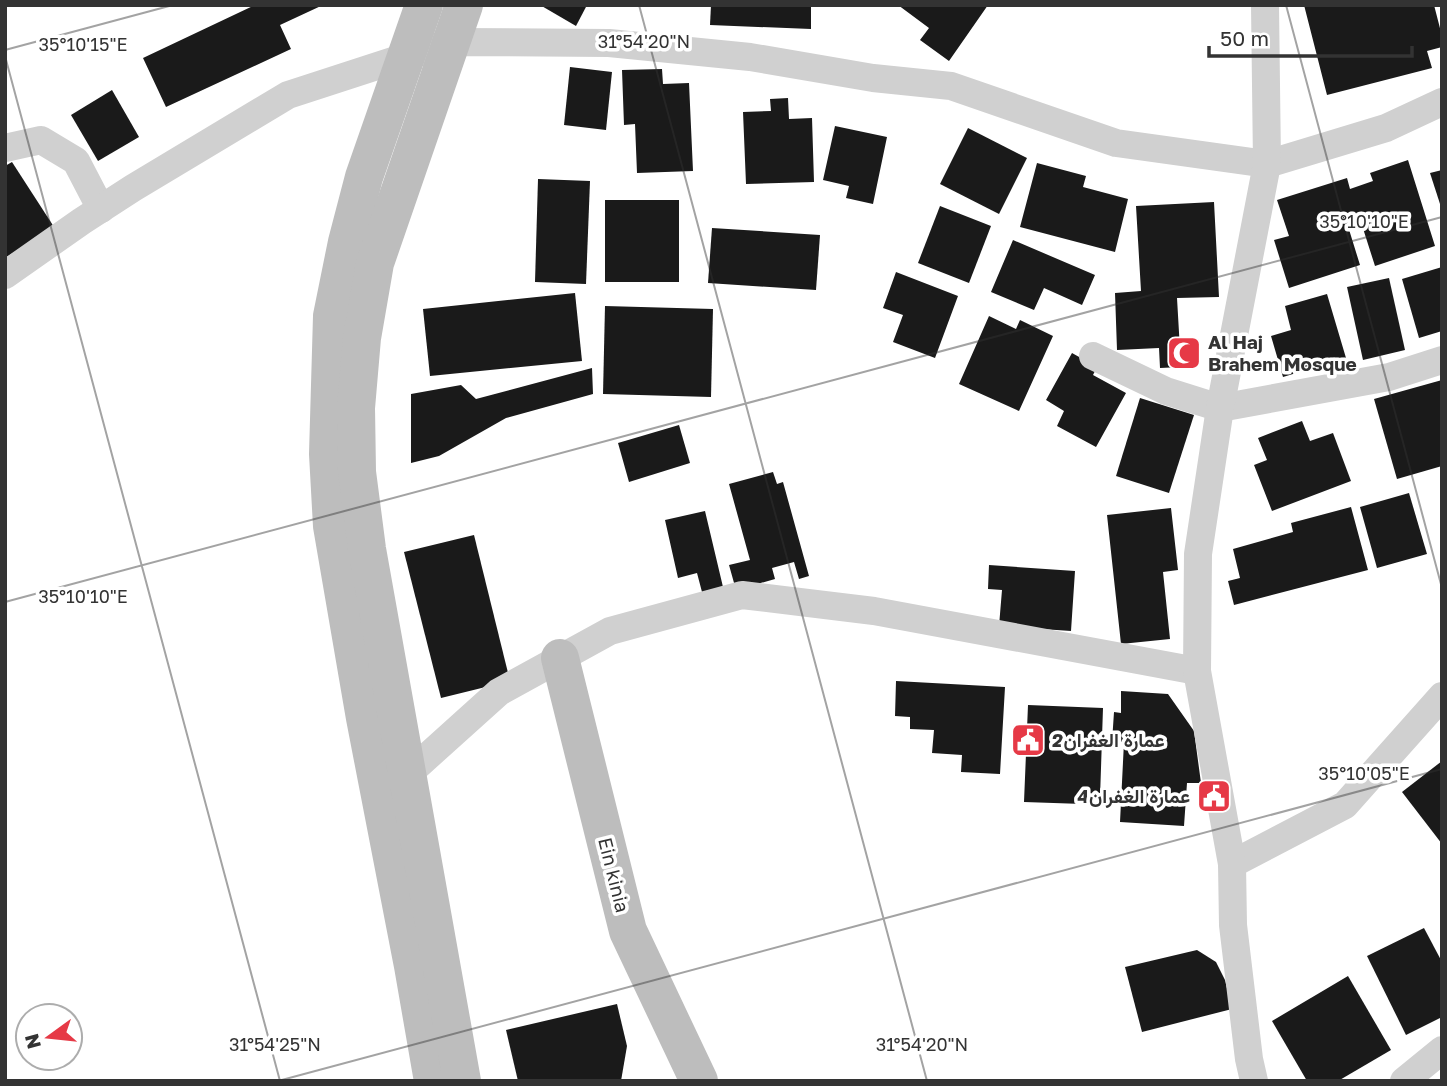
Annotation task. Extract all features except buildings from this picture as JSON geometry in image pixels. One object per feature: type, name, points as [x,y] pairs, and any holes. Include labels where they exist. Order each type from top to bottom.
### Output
[{"type":"main road","points":[[424,5],[364,177],[332,316],[328,454],[334,540],[433,1081]]},
{"type":"main road","points":[[462,1081],[367,549],[357,472],[356,408],[362,338],[375,263],[464,5]]},
{"type":"main road","name":"Ein kinia","points":[[561,659],[628,931],[699,1081]]},
{"type":"street","points":[[1254,1081],[1233,925],[1232,864],[1197,671],[1198,554],[1220,408],[1267,163],[1265,5]]},
{"type":"street","points":[[5,275],[101,209],[288,95],[451,42],[609,43],[750,57],[873,78],[951,86],[1116,143],[1267,163],[1386,128],[1442,102]]},
{"type":"street","points":[[5,148],[41,139],[76,161],[101,209]]},
{"type":"street","points":[[1093,356],[1166,390],[1220,408],[1389,377],[1442,360]]},
{"type":"street","points":[[408,774],[499,692],[610,631],[743,595],[874,611],[1197,671]]},
{"type":"street","points":[[1232,864],[1345,804],[1442,696]]},
{"type":"street","points":[[1404,1081],[1442,1050]]},
{"type":"place","name":"Al Haj Brahem Mosque","points":[[1184,353]]},
{"type":"place","name":"عمارة الغفران2","points":[[1028,740]]},
{"type":"place","name":"عمارة الغفران4","points":[[1214,796]]}]
